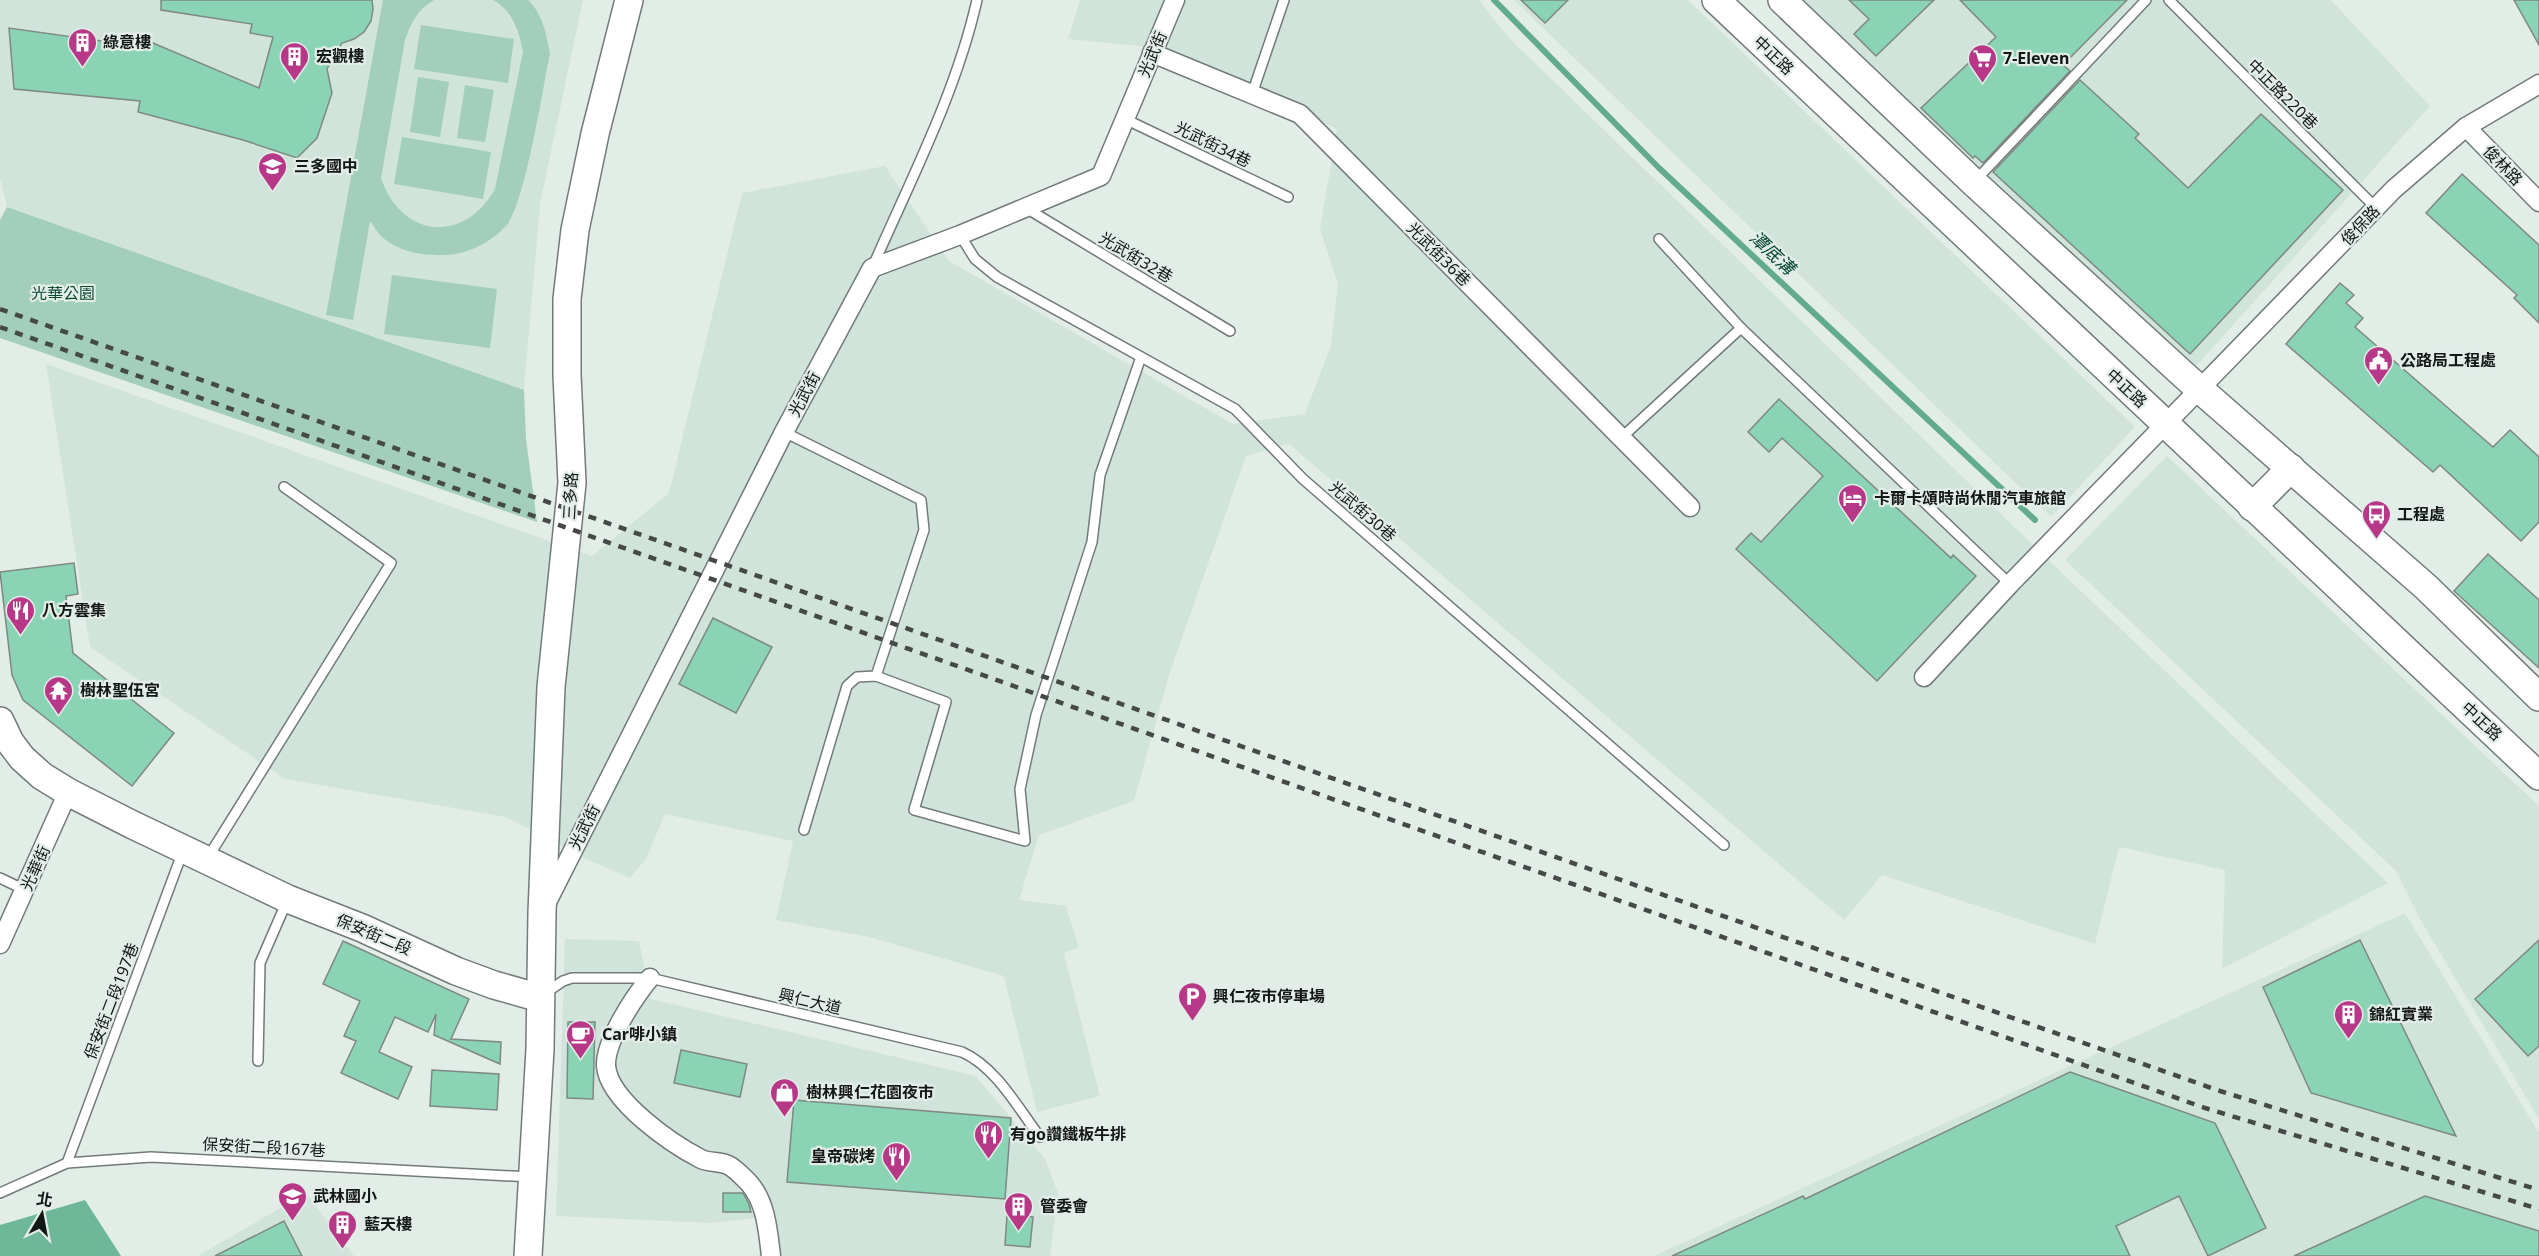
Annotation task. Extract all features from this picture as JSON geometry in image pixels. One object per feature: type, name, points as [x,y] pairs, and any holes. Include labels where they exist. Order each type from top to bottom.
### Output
[{"type":"main road","name":"三多路","points":[[540,998],[551,687],[572,483],[567,375],[567,299],[575,230],[595,134],[629,0]]},
{"type":"main road","name":"中正路","points":[[1716,0],[2539,776]]},
{"type":"main road","points":[[1782,0],[1973,182],[2200,390],[2426,587],[2539,697]]},
{"type":"main road","points":[[2252,507],[2291,468]]},
{"type":"main road","name":"保安街二段","points":[[0,721],[10,742],[22,758],[42,776],[122,820],[288,899],[363,928],[456,971],[494,986],[540,998]]},
{"type":"main road","points":[[528,1256],[540,1049],[540,998]]},
{"type":"street","name":"光武街","points":[[542,913],[784,432],[872,268],[960,235],[1101,176],[1175,0]]},
{"type":"street","name":"光武街36巷","points":[[1152,53],[1300,114],[1690,507]]},
{"type":"street","name":"俊保路","points":[[1924,676],[2010,584],[2376,208],[2422,164],[2466,127],[2539,84]]},
{"type":"street","name":"俊林路","points":[[2466,127],[2539,202]]},
{"type":"street","name":"光華街","points":[[0,944],[68,792]]},
{"type":"street","points":[[650,978],[636,995],[608,1050],[606,1068],[613,1088],[664,1136],[703,1160],[728,1165],[748,1183],[759,1198],[768,1231],[771,1256]]},
{"type":"lane","points":[[872,268],[940,115],[969,37],[977,0]]},
{"type":"lane","points":[[1252,94],[1284,0]]},
{"type":"lane","points":[[1973,182],[2146,0]]},
{"type":"lane","name":"中正路220巷","points":[[2169,0],[2376,208]]},
{"type":"lane","name":"光武街34巷","points":[[1125,119],[1288,196]]},
{"type":"lane","name":"光武街32巷","points":[[1026,208],[1230,331]]},
{"type":"lane","name":"光武街30巷","points":[[960,235],[975,259],[997,278],[1235,409],[1303,479],[1724,845]]},
{"type":"lane","points":[[1659,239],[1741,328],[2010,584]]},
{"type":"lane","points":[[1621,438],[1741,328]]},
{"type":"lane","points":[[804,830],[847,686],[857,677],[876,676],[946,702],[914,810],[1025,841],[1020,789],[1036,715],[1092,542],[1100,475],[1141,357]]},
{"type":"lane","points":[[784,432],[921,500],[924,530],[876,676]]},
{"type":"lane","name":"保安街二段197巷","points":[[67,1163],[196,854],[391,563],[284,487]]},
{"type":"lane","points":[[0,878],[25,890]]},
{"type":"lane","points":[[258,1061],[260,963],[288,899]]},
{"type":"lane","name":"興仁大道","points":[[540,998],[563,981],[572,978],[650,978],[962,1052],[978,1059],[998,1081],[1040,1137]]},
{"type":"lane","name":"保安街二段167巷","points":[[0,1193],[67,1163],[151,1157],[533,1177]]},
{"type":"shaded area","name":"三多國中","points":[[0,0],[583,0],[540,204],[524,390],[7,207],[0,178]]},
{"type":"shaded area","points":[[1080,0],[1479,0],[1509,38],[2061,572],[2388,883],[2222,969],[2225,870],[2119,847],[2095,944],[1882,875],[1844,920],[1289,444],[1246,456],[1170,672],[1134,801],[1039,835],[1019,900],[1066,906],[1079,948],[1064,953],[1100,1096],[1037,1112],[1004,976],[869,937],[776,920],[793,841],[665,814],[646,859],[630,878],[590,861],[506,817],[285,779],[90,647],[46,364],[592,556],[669,493],[742,193],[885,166],[949,261],[1233,424],[1305,414],[1331,345],[1338,284],[1320,229],[1337,129],[1169,49],[1068,39]]},
{"type":"shaded area","points":[[1514,0],[1688,0],[2135,427],[2051,517]]},
{"type":"shaded area","points":[[1795,0],[2331,0],[2430,106],[2189,374]]},
{"type":"shaded area","points":[[2167,456],[2539,806],[2539,1119],[2421,921],[2396,871],[2065,560]]},
{"type":"shaded area","points":[[2405,913],[2539,1133],[2539,1256],[1654,1256]]},
{"type":"shaded area","name":"樹林興仁花園夜市","points":[[565,939],[639,941],[651,999],[976,1076],[1045,1159],[1058,1193],[1050,1256],[759,1256],[762,1235],[757,1218],[710,1223],[556,1216]]},
{"type":"shaded area","name":"武林國小","points":[[306,1193],[354,1256],[198,1256]]},
{"type":"green space","points":[[383,0],[434,0],[415,17],[405,40],[381,178],[391,198],[403,213],[418,223],[434,227],[451,226],[467,219],[482,207],[495,189],[523,52],[514,22],[506,10],[493,0],[528,0],[540,18],[550,53],[520,195],[506,226],[486,242],[470,250],[437,255],[420,254],[395,246],[381,236],[370,221],[353,320],[326,315]]},
{"type":"green space","points":[[421,25],[514,39],[508,83],[414,69]]},
{"type":"green space","points":[[418,77],[449,82],[440,137],[410,132]]},
{"type":"green space","points":[[465,85],[494,90],[485,142],[457,138]]},
{"type":"green space","points":[[402,137],[491,152],[483,199],[394,184]]},
{"type":"green space","name":"光華公園","points":[[7,207],[524,390],[526,439],[537,522],[0,338],[0,220]]},
{"type":"green space","points":[[392,275],[497,289],[490,348],[384,334]]},
{"type":"green space","points":[[85,1200],[121,1256],[0,1256],[0,1225]]},
{"type":"building","points":[[161,0],[372,0],[373,9],[371,21],[364,32],[342,43],[327,69],[332,93],[317,138],[297,158],[243,140],[138,112],[140,101],[14,89],[9,28],[144,47],[146,40],[259,88],[273,37],[250,33],[252,24],[161,10]]},
{"type":"building","points":[[1521,0],[1568,0],[1545,23]]},
{"type":"building","points":[[1849,0],[1934,0],[1876,56],[1854,34],[1869,19]]},
{"type":"building","points":[[1960,0],[2127,0],[2063,65],[2070,71],[1983,163],[1975,156],[1973,158],[1921,108],[1996,37]]},
{"type":"building","points":[[2514,0],[2539,0],[2539,45]]},
{"type":"building","points":[[2080,80],[2139,134],[2135,138],[2188,188],[2261,114],[2343,190],[2190,354],[1993,172]]},
{"type":"building","points":[[2462,174],[2539,245],[2539,323],[2514,298],[2517,295],[2426,213]]},
{"type":"building","name":"公路局工程處","points":[[2340,283],[2354,295],[2346,303],[2363,318],[2355,327],[2493,447],[2510,430],[2539,457],[2539,522],[2521,541],[2440,465],[2433,472],[2286,344]]},
{"type":"building","points":[[1779,399],[1951,558],[1953,555],[1976,576],[1877,681],[1736,549],[1751,533],[1761,542],[1823,476],[1782,438],[1769,452],[1748,432]]},
{"type":"building","points":[[2488,554],[2539,600],[2539,668],[2454,591]]},
{"type":"building","points":[[74,563],[78,594],[66,596],[73,653],[174,733],[132,786],[23,700],[12,675],[0,572]]},
{"type":"building","points":[[713,618],[772,647],[736,713],[679,684]]},
{"type":"building","name":"錦紅實業","points":[[2360,940],[2456,1136],[2311,1093],[2263,987]]},
{"type":"building","points":[[2539,940],[2539,1046],[2528,1056],[2475,999]]},
{"type":"building","points":[[343,941],[469,999],[451,1039],[501,1042],[500,1064],[434,1035],[436,1014],[428,1032],[395,1017],[379,1052],[412,1067],[398,1099],[341,1073],[356,1041],[344,1036],[360,1001],[323,984]]},
{"type":"building","name":"Car啡小鎮","points":[[568,1022],[595,1022],[593,1099],[567,1098]]},
{"type":"building","points":[[681,1050],[747,1064],[740,1097],[674,1083]]},
{"type":"building","points":[[432,1070],[499,1074],[497,1110],[430,1106]]},
{"type":"building","points":[[2070,1072],[2215,1123],[2266,1228],[2208,1256],[2179,1196],[2116,1226],[2130,1256],[1672,1256],[1803,1196],[1805,1199]]},
{"type":"building","points":[[794,1100],[1011,1118],[1005,1199],[787,1182]]},
{"type":"building","points":[[723,1193],[743,1193],[751,1212],[723,1212]]},
{"type":"building","points":[[2425,1196],[2539,1231],[2539,1256],[2294,1256]]},
{"type":"building","name":"管委會","points":[[1007,1215],[1033,1217],[1030,1247],[1005,1245]]},
{"type":"building","points":[[284,1221],[302,1256],[215,1256]]},
{"type":"waterway","name":"潭底溝","points":[[1494,0],[1659,168],[2035,520]]},
{"type":"railway","points":[[0,309],[2220,1091],[2539,1190]]},
{"type":"railway","points":[[0,327],[2205,1108],[2539,1209]]},
{"type":"place","name":"綠意樓","points":[[82,68]]},
{"type":"place","name":"宏觀樓","points":[[295,82]]},
{"type":"place","name":"7-Eleven","points":[[1982,84]]},
{"type":"place","name":"三多國中","points":[[273,192]]},
{"type":"place","name":"公路局工程處","points":[[2379,386]]},
{"type":"place","name":"卡爾卡頌時尚休閒汽車旅館","points":[[1853,524]]},
{"type":"place","name":"工程處","points":[[2376,540]]},
{"type":"place","name":"八方雲集","points":[[21,636]]},
{"type":"place","name":"樹林聖伍宮","points":[[59,716]]},
{"type":"place","name":"興仁夜市停車場","points":[[1192,1022]]},
{"type":"place","name":"錦紅實業","points":[[2348,1040]]},
{"type":"place","name":"Car啡小鎮","points":[[581,1060]]},
{"type":"place","name":"樹林興仁花園夜市","points":[[785,1118]]},
{"type":"place","name":"有go讚鐵板牛排","points":[[989,1160]]},
{"type":"place","name":"皇帝碳烤","points":[[896,1182]]},
{"type":"place","name":"武林國小","points":[[292,1222]]},
{"type":"place","name":"管委會","points":[[1019,1232]]},
{"type":"place","name":"藍天樓","points":[[343,1250]]}]
